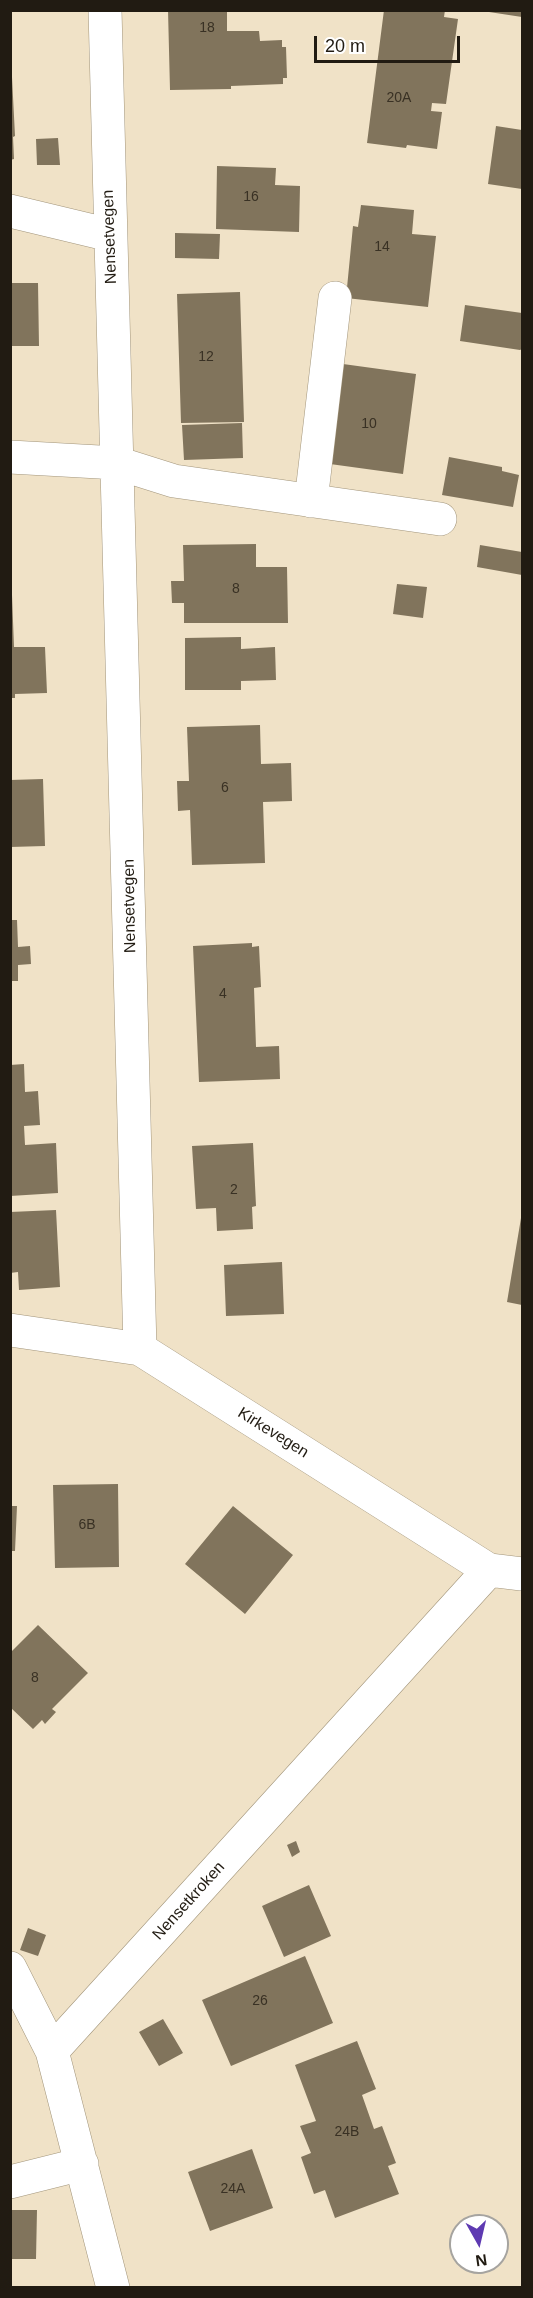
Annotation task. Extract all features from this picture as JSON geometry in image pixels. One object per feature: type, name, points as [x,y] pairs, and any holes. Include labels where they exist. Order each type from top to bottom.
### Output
[{"type":"street","name":"Nensetvegen","points":[[105,10],[140,1349]]},
{"type":"street","points":[[10,211],[110,235]]},
{"type":"street","points":[[311,501],[335,298]]},
{"type":"street","points":[[10,457],[117,463],[174,481],[440,519]]},
{"type":"street","name":"Kirkevegen","points":[[10,1330],[140,1349],[489,1569],[522,1574]]},
{"type":"street","name":"Nensetkroken","points":[[52,2051],[489,1569]]},
{"type":"street","points":[[10,1968],[52,2051],[113,2288]]},
{"type":"street","points":[[10,2182],[82,2164]]},
{"type":"building","points":[[168,10],[227,10],[227,31],[259,31],[260,41],[282,40],[282,47],[286,47],[287,78],[283,78],[283,84],[231,86],[231,89],[170,90]]},
{"type":"building","points":[[384,10],[445,10],[444,17],[458,19],[446,104],[432,103],[431,111],[442,112],[437,149],[367,143]]},
{"type":"building","points":[[489,10],[522,10],[522,17],[489,12]]},
{"type":"building","points":[[10,77],[12,77],[15,136],[13,137],[14,159],[10,160]]},
{"type":"building","points":[[496,126],[522,130],[522,189],[488,184]]},
{"type":"building","points":[[58,138],[60,165],[37,165],[36,139]]},
{"type":"building","points":[[217,166],[276,168],[275,185],[300,186],[299,232],[216,229]]},
{"type":"building","points":[[361,205],[414,210],[412,234],[436,236],[428,307],[346,298],[353,226],[358,227]]},
{"type":"building","points":[[175,233],[220,234],[219,259],[175,258]]},
{"type":"building","points":[[10,283],[38,283],[39,346],[10,346]]},
{"type":"building","points":[[240,292],[244,422],[181,423],[177,294]]},
{"type":"building","points":[[465,305],[522,313],[522,349],[460,341]]},
{"type":"building","points":[[343,364],[416,374],[403,474],[330,464]]},
{"type":"building","points":[[242,423],[243,458],[184,460],[182,425]]},
{"type":"building","points":[[449,457],[502,467],[502,471],[519,475],[513,507],[442,495]]},
{"type":"building","points":[[256,544],[256,567],[287,567],[288,623],[184,623],[184,603],[172,603],[171,581],[184,581],[183,545]]},
{"type":"building","points":[[480,545],[522,552],[522,575],[477,567]]},
{"type":"building","points":[[397,584],[427,587],[423,618],[393,614]]},
{"type":"building","points":[[10,595],[12,595],[14,647],[45,647],[47,693],[15,694],[15,698],[10,698]]},
{"type":"building","points":[[241,637],[241,649],[275,647],[276,680],[241,681],[241,690],[185,690],[185,638]]},
{"type":"building","points":[[260,725],[261,764],[291,763],[292,801],[263,802],[265,863],[192,865],[190,810],[178,811],[177,781],[189,781],[187,727]]},
{"type":"building","points":[[43,779],[45,846],[10,847],[10,780]]},
{"type":"building","points":[[10,920],[17,920],[18,947],[30,946],[31,964],[18,965],[18,981],[10,981]]},
{"type":"building","points":[[252,943],[252,947],[259,946],[261,987],[254,988],[256,1047],[279,1046],[280,1079],[199,1082],[193,946]]},
{"type":"building","points":[[24,1064],[25,1092],[38,1091],[40,1125],[24,1126],[25,1145],[56,1143],[58,1193],[10,1196],[10,1065]]},
{"type":"building","points":[[253,1143],[256,1206],[252,1207],[253,1229],[217,1231],[216,1208],[196,1209],[192,1146]]},
{"type":"building","points":[[56,1210],[60,1287],[19,1290],[18,1272],[10,1273],[10,1212]]},
{"type":"building","points":[[522,1218],[522,1305],[507,1302]]},
{"type":"building","points":[[282,1262],[284,1314],[226,1316],[224,1265]]},
{"type":"building","points":[[118,1484],[119,1567],[55,1568],[53,1485]]},
{"type":"building","points":[[10,1506],[17,1506],[15,1551],[10,1551]]},
{"type":"building","points":[[233,1506],[293,1555],[245,1614],[185,1564]]},
{"type":"building","points":[[38,1625],[88,1673],[52,1709],[56,1712],[45,1724],[42,1720],[33,1729],[10,1707],[10,1653]]},
{"type":"building","points":[[296,1841],[300,1852],[292,1857],[287,1845]]},
{"type":"building","points":[[309,1885],[331,1936],[284,1957],[262,1906]]},
{"type":"building","points":[[28,1928],[46,1935],[38,1956],[20,1950]]},
{"type":"building","points":[[305,1956],[333,2023],[231,2066],[202,2000]]},
{"type":"building","points":[[163,2019],[183,2053],[159,2066],[139,2032]]},
{"type":"building","points":[[357,2041],[376,2089],[362,2095],[374,2129],[382,2126],[396,2163],[388,2166],[399,2194],[335,2218],[325,2190],[314,2194],[301,2157],[311,2153],[300,2126],[316,2121],[295,2065]]},
{"type":"building","points":[[252,2149],[273,2208],[210,2231],[188,2172]]},
{"type":"building","points":[[10,2210],[37,2210],[36,2259],[10,2259]]}]
